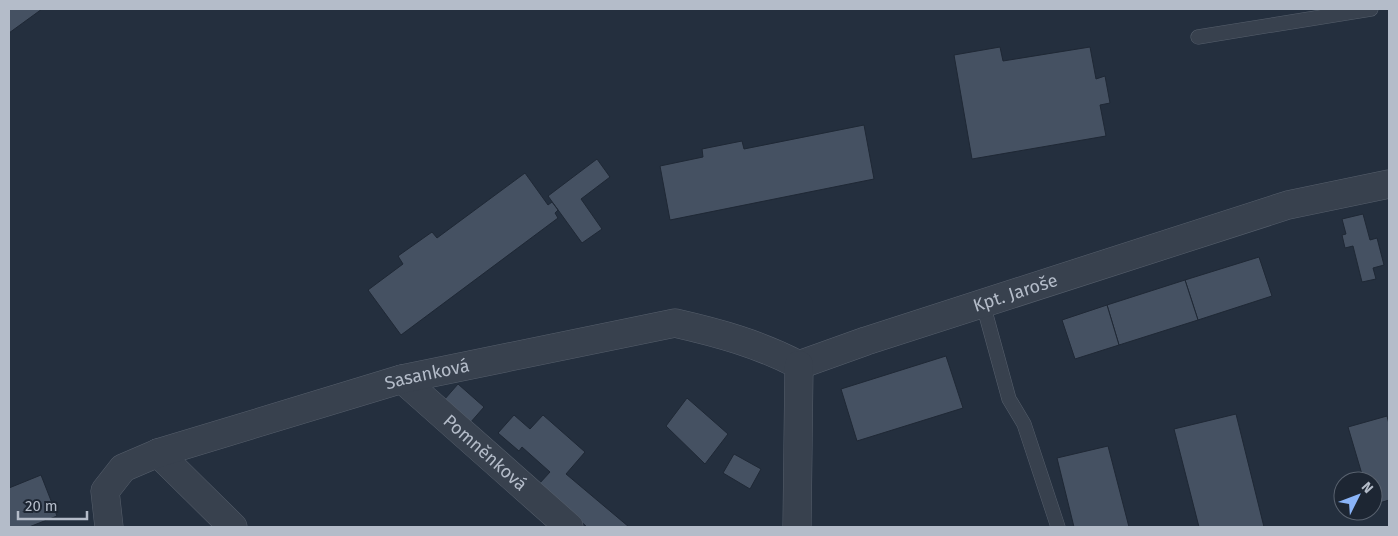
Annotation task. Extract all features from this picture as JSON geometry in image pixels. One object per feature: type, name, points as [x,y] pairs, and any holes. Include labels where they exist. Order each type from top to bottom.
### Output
[{"type":"street","name":"Kpt. Jaroše","points":[[799,365],[866,341],[1288,205],[1389,184]]},
{"type":"street","name":"Sasanková","points":[[109,527],[105,491],[123,468],[158,453],[402,379],[675,323],[719,333],[772,351],[799,365]]},
{"type":"street","points":[[797,527],[799,365]]},
{"type":"street","name":"Pomněnková","points":[[402,379],[570,527]]},
{"type":"street","points":[[158,453],[233,527]]},
{"type":"lane","points":[[1198,38],[1371,9]]},
{"type":"lane","points":[[983,304],[1009,399],[1024,424],[1058,527]]},
{"type":"building","points":[[9,9],[42,9],[9,33]]},
{"type":"building","points":[[1000,47],[1003,61],[1090,47],[1096,79],[1105,76],[1110,103],[1100,105],[1106,136],[972,159],[954,55]]},
{"type":"building","points":[[864,125],[874,179],[670,220],[660,166],[703,157],[702,149],[742,141],[744,149]]},
{"type":"building","points":[[597,159],[610,177],[581,199],[602,229],[582,243],[548,196]]},
{"type":"building","points":[[525,173],[548,205],[552,202],[558,210],[555,213],[558,218],[401,335],[368,290],[403,264],[398,256],[432,232],[437,238]]},
{"type":"building","points":[[1363,214],[1370,240],[1377,238],[1384,265],[1373,268],[1376,279],[1362,282],[1353,246],[1345,248],[1342,235],[1346,234],[1342,219]]},
{"type":"building","points":[[1259,257],[1272,296],[1198,320],[1185,280]]},
{"type":"building","points":[[1185,280],[1198,320],[1119,345],[1107,305]]},
{"type":"building","points":[[1107,305],[1119,345],[1075,359],[1062,320]]},
{"type":"building","points":[[946,356],[963,408],[857,441],[841,389]]},
{"type":"building","points":[[458,384],[484,407],[470,423],[444,400]]},
{"type":"building","points":[[687,398],[728,434],[705,464],[666,426]]},
{"type":"building","points":[[1236,414],[1264,527],[1199,527],[1174,429]]},
{"type":"building","points":[[514,415],[530,429],[543,415],[585,452],[566,474],[629,527],[587,527],[539,484],[550,472],[522,447],[519,451],[498,433]]},
{"type":"building","points":[[1387,416],[1389,424],[1389,500],[1383,502],[1383,471],[1361,471],[1348,427]]},
{"type":"building","points":[[1108,446],[1129,527],[1074,527],[1057,458]]},
{"type":"building","points":[[734,454],[761,469],[750,489],[723,473]]},
{"type":"building","points":[[41,475],[57,516],[29,527],[9,527],[9,488]]}]
